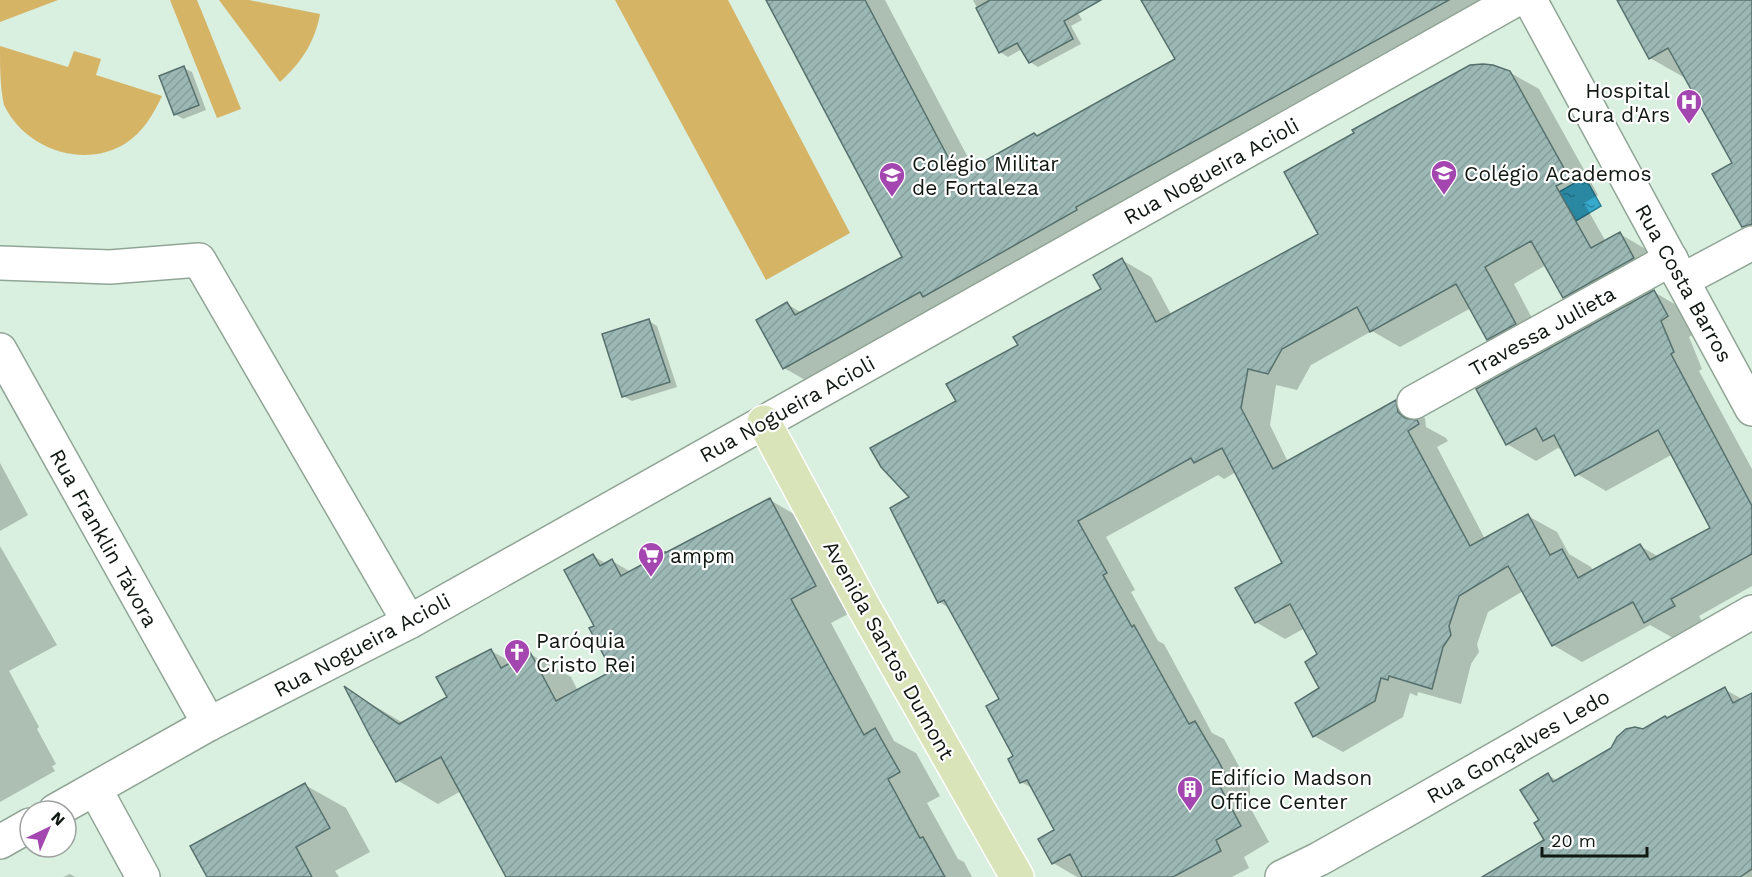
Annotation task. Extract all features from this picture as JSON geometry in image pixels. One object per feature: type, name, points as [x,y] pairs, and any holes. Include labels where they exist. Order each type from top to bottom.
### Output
[{"type":"main road","name":"Avenida Santos Dumont","points":[[764,422],[862,604],[1017,877]]},
{"type":"street","name":"Rua Nogueira Acioli","points":[[76,799],[209,724],[409,622],[1515,0]]},
{"type":"street","name":"Rua Costa Barros","points":[[1530,0],[1752,409]]},
{"type":"street","name":"Travessa Julieta","points":[[1414,402],[1677,270],[1752,243]]},
{"type":"street","points":[[0,263],[110,267],[198,260],[409,622]]},
{"type":"street","name":"Rua Franklin Távora","points":[[0,350],[209,724]]},
{"type":"street","name":"Rua Gonçalves Ledo","points":[[1282,877],[1401,813],[1752,612]]},
{"type":"street","points":[[94,789],[143,877]]},
{"type":"street","points":[[0,842],[18,832]]},
{"type":"shaded area","points":[[0,0],[58,0],[0,22]]},
{"type":"shaded area","points":[[170,0],[197,0],[241,109],[217,118]]},
{"type":"shaded area","points":[[219,0],[249,0],[320,14],[311,43],[280,82]]},
{"type":"shaded area","points":[[615,0],[728,0],[850,233],[766,280]]},
{"type":"shaded area","points":[[0,46],[68,67],[74,51],[101,59],[96,75],[162,96],[138,134],[126,143],[110,151],[92,155],[57,151],[26,133],[4,105]]},
{"type":"water","points":[[1585,177],[1601,206],[1576,221],[1559,192]]},
{"type":"building","points":[[766,0],[865,0],[958,176],[1034,133],[1037,136],[1175,59],[1141,0],[1449,0],[1076,207],[1077,210],[923,297],[920,292],[783,369],[756,320],[787,302],[795,315],[902,257]]},
{"type":"building","points":[[990,0],[1101,0],[1064,21],[1073,39],[1029,63],[1017,43],[999,53],[976,8]]},
{"type":"building","points":[[1617,0],[1752,0],[1752,224],[1742,227],[1712,174],[1732,163],[1668,48],[1649,59]]},
{"type":"building","points":[[1483,64],[1510,71],[1570,179],[1556,186],[1591,248],[1620,232],[1634,258],[1563,298],[1531,241],[1485,267],[1516,324],[1487,340],[1456,284],[1370,332],[1357,307],[1282,349],[1268,374],[1248,369],[1241,408],[1273,469],[1396,400],[1398,412],[1405,418],[1417,420],[1419,424],[1408,431],[1470,546],[1528,514],[1550,555],[1562,549],[1578,578],[1640,544],[1650,560],[1710,528],[1658,430],[1575,476],[1554,435],[1543,441],[1536,428],[1506,445],[1476,389],[1654,290],[1668,316],[1661,321],[1674,352],[1671,354],[1752,506],[1752,554],[1671,599],[1675,606],[1644,623],[1633,602],[1552,646],[1508,566],[1459,596],[1449,626],[1451,635],[1443,647],[1432,689],[1389,676],[1388,680],[1381,678],[1375,701],[1313,737],[1295,703],[1319,688],[1305,662],[1317,654],[1290,604],[1255,623],[1235,588],[1282,563],[1222,448],[1194,463],[1191,458],[1078,521],[1107,573],[1103,575],[1132,627],[1134,625],[1189,724],[1195,721],[1218,760],[1226,776],[1217,781],[1241,826],[1216,840],[1221,851],[1173,877],[1082,877],[1070,854],[1052,864],[1038,839],[1054,830],[1027,780],[1020,783],[1008,759],[1013,756],[986,706],[999,699],[944,600],[938,603],[890,508],[909,497],[881,467],[870,448],[956,401],[946,384],[1018,345],[1013,337],[1101,289],[1093,275],[1122,258],[1156,322],[1318,234],[1284,172],[1354,133],[1352,130],[1470,65]]},
{"type":"building","points":[[184,66],[199,105],[174,115],[159,76]]},
{"type":"building","points":[[649,319],[670,382],[622,397],[602,334]]},
{"type":"building","points":[[770,498],[816,586],[791,599],[864,735],[875,728],[900,772],[888,779],[920,838],[923,837],[945,877],[506,877],[441,757],[396,782],[344,686],[399,724],[447,697],[436,677],[491,649],[501,668],[530,652],[556,701],[612,671],[589,628],[594,626],[564,570],[593,554],[600,566],[612,559],[621,576]]},
{"type":"building","points":[[1725,687],[1733,703],[1752,693],[1752,869],[1740,877],[1482,877],[1544,840],[1534,823],[1539,820],[1520,790],[1548,773],[1553,782],[1611,748],[1617,737],[1626,729],[1635,727],[1643,729]]},
{"type":"building","points":[[305,783],[330,828],[296,847],[312,877],[207,877],[190,846]]},
{"type":"place","name":"Hospital Cura d'Ars","points":[[1689,125]]},
{"type":"place","name":"Colégio Academos","points":[[1444,196]]},
{"type":"place","name":"Colégio Militar de Fortaleza","points":[[892,198]]},
{"type":"place","name":"ampm","points":[[651,578]]},
{"type":"place","name":"Paróquia Cristo Rei","points":[[517,675]]},
{"type":"place","name":"Edifício Madson Office Center","points":[[1190,812]]}]
